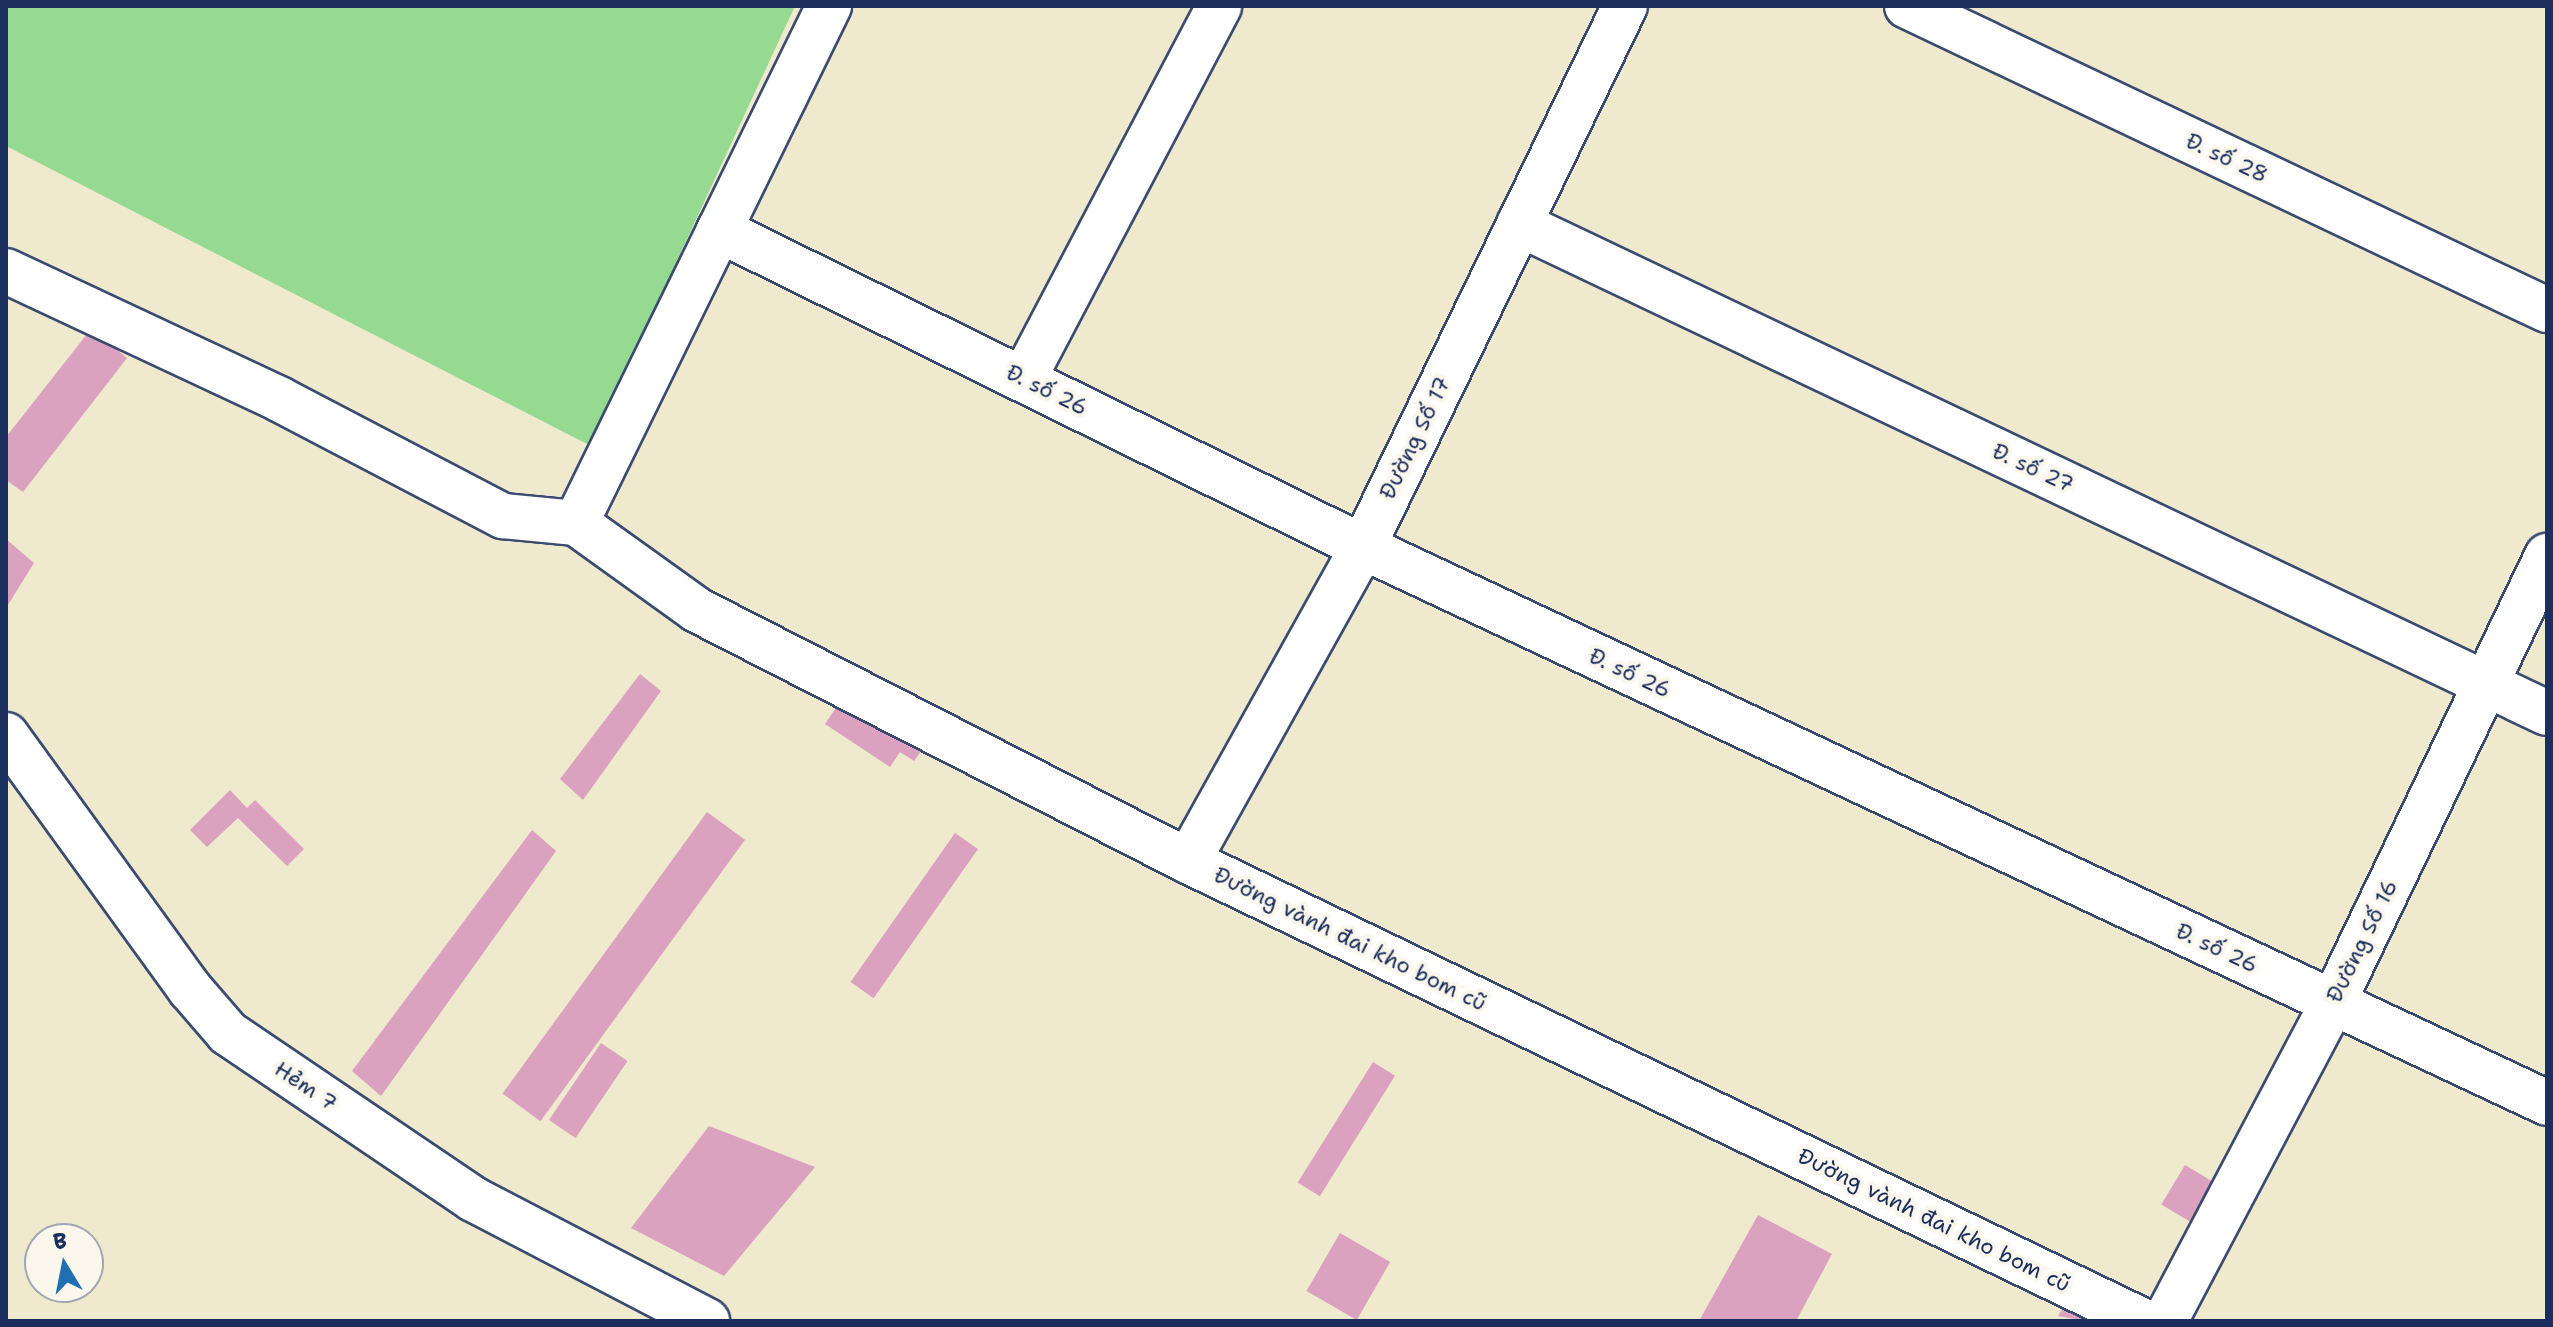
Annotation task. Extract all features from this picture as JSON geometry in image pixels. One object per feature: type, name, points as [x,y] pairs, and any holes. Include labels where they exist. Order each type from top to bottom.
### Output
[{"type":"street","points":[[6,271],[279,399],[503,516],[576,523],[829,6]]},
{"type":"street","points":[[1024,378],[1219,6]]},
{"type":"street","name":"Đường Số 17","points":[[1188,861],[1363,547],[1625,6]]},
{"type":"street","name":"Đ. số 28","points":[[1907,6],[2547,310]]},
{"type":"street","name":"Đ. số 27","points":[[1519,224],[2547,713]]},
{"type":"street","name":"Đ. số 26","points":[[719,230],[1363,547],[2547,1103]]},
{"type":"street","name":"Đường vành đai kho bom cũ","points":[[576,523],[697,610],[1188,861],[2143,1321]]},
{"type":"street","name":"Đường Số 16","points":[[2165,1321],[2333,1003],[2547,556]]},
{"type":"street","name":"Hẻm 7","points":[[6,735],[190,989],[228,1033],[473,1199],[707,1321]]},
{"type":"green space","points":[[6,6],[795,6],[591,446],[6,146]]},
{"type":"building","points":[[91,329],[127,358],[23,492],[6,480],[6,437]]},
{"type":"building","points":[[6,539],[34,563],[6,608]]},
{"type":"building","points":[[640,674],[661,691],[583,800],[560,779]]},
{"type":"building","points":[[847,691],[926,744],[914,761],[900,752],[890,767],[825,724]]},
{"type":"building","points":[[230,790],[247,808],[255,800],[304,849],[287,866],[238,818],[207,847],[190,830]]},
{"type":"building","points":[[707,812],[745,840],[540,1121],[502,1094]]},
{"type":"building","points":[[532,830],[556,851],[381,1096],[352,1071]]},
{"type":"building","points":[[955,833],[978,849],[874,998],[851,982]]},
{"type":"building","points":[[601,1043],[628,1061],[576,1138],[549,1120]]},
{"type":"building","points":[[1373,1062],[1395,1076],[1320,1196],[1298,1182]]},
{"type":"building","points":[[709,1126],[815,1167],[724,1276],[631,1228]]},
{"type":"building","points":[[2185,1165],[2218,1185],[2195,1225],[2161,1204]]},
{"type":"building","points":[[1758,1215],[1832,1254],[1796,1321],[1699,1321]]},
{"type":"building","points":[[1340,1233],[1390,1262],[1357,1320],[1306,1291]]},
{"type":"building","points":[[2068,1300],[2091,1313],[2086,1321],[2058,1316]]}]
